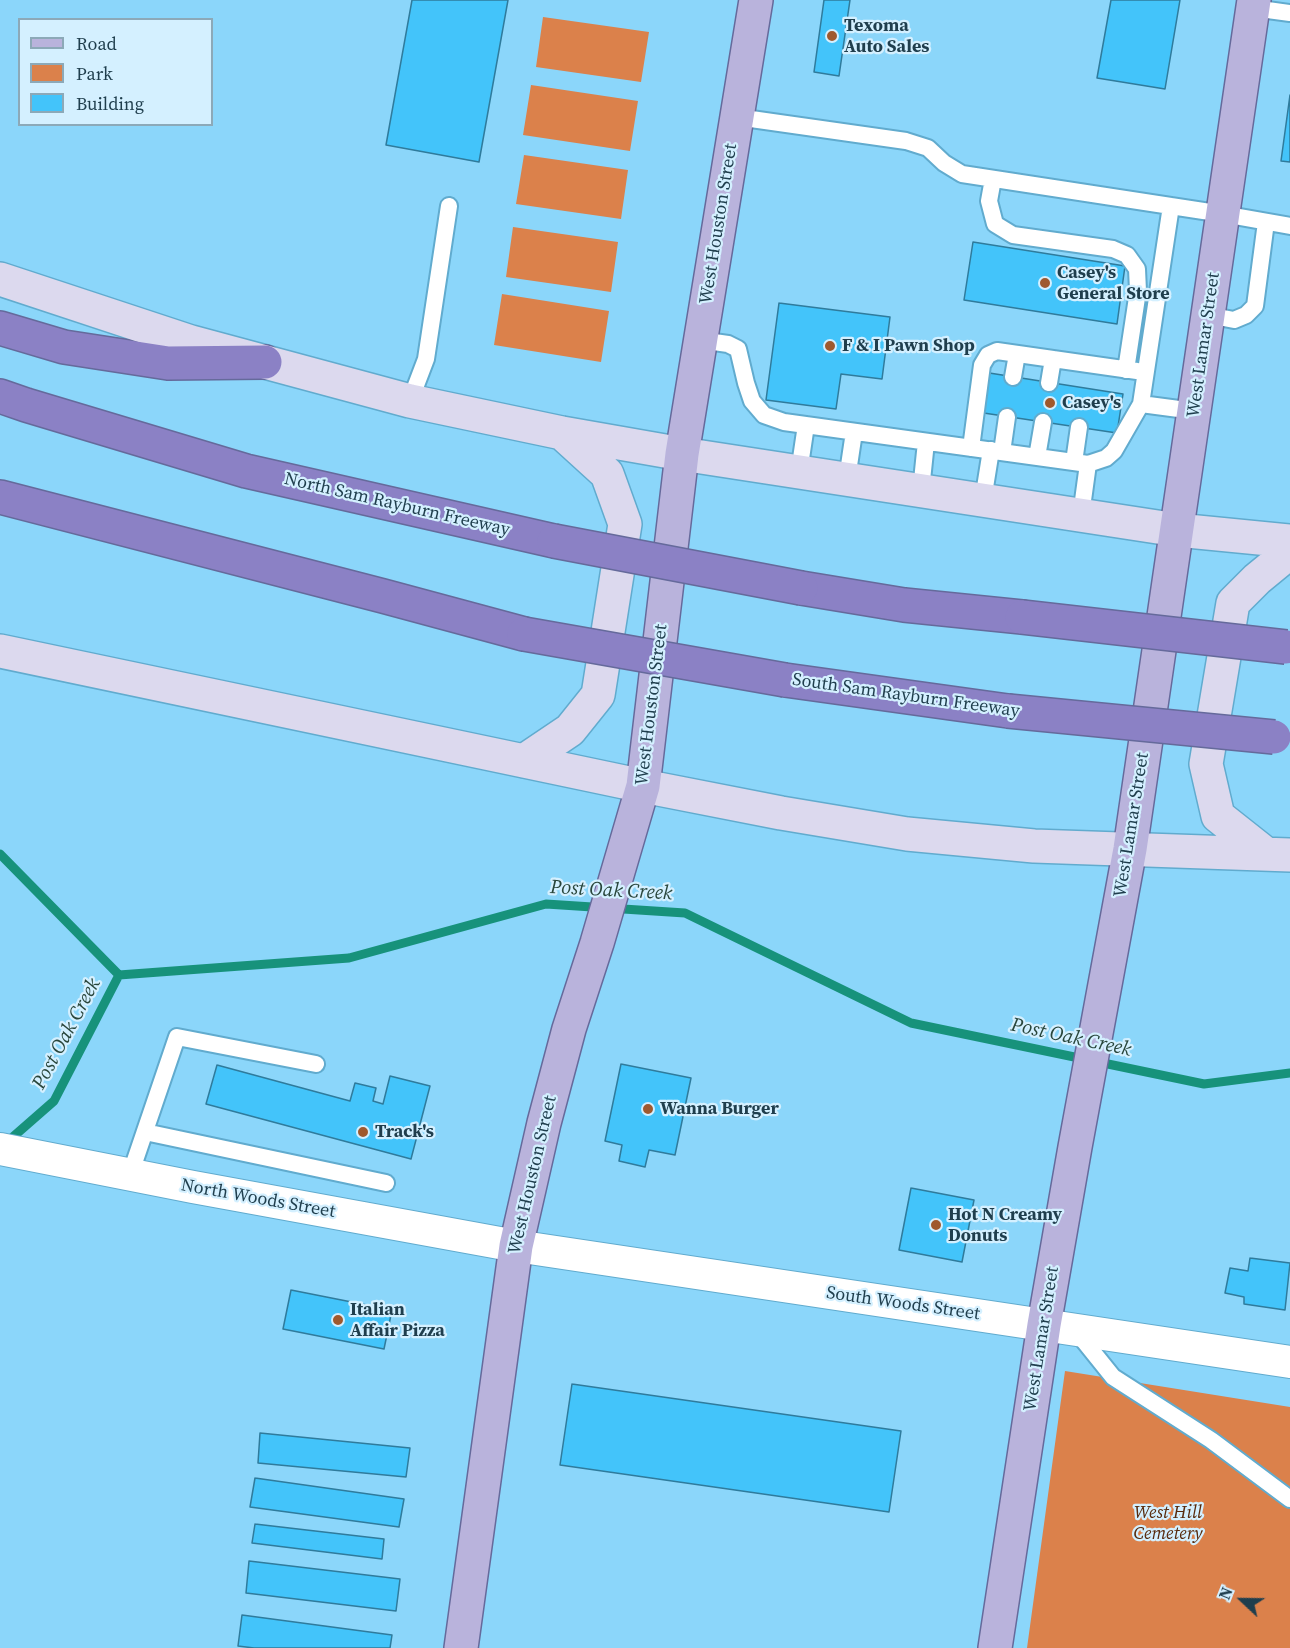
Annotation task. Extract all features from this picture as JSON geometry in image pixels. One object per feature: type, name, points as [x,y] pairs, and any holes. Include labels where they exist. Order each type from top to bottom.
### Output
[{"type":"highway","points":[[0,328],[64,347],[168,363],[265,362]]},
{"type":"highway","name":"North Sam Rayburn Freeway","points":[[0,396],[246,471],[554,540],[801,588],[904,605],[1288,647]]},
{"type":"highway","name":"South Sam Rayburn Freeway","points":[[0,497],[524,634],[785,680],[1008,711],[1282,737]]},
{"type":"main road","name":"West Houston Street","points":[[461,1648],[516,1246],[560,1061],[643,786],[682,454],[756,0]]},
{"type":"main road","name":"West Lamar Street","points":[[995,1648],[1060,1328],[1074,1147],[1130,849],[1253,4]]},
{"type":"main road","points":[[0,279],[191,342],[410,401],[562,433],[682,454],[1177,530],[1290,541]]},
{"type":"main road","points":[[524,761],[570,730],[598,695],[625,524],[607,474],[562,433]]},
{"type":"main road","points":[[1278,855],[1218,816],[1206,764],[1233,603],[1257,579],[1290,552]]},
{"type":"main road","points":[[0,651],[643,786],[781,813],[907,834],[1034,846],[1278,855]]},
{"type":"street","name":"North Woods Street","points":[[0,1149],[516,1246]]},
{"type":"street","name":"South Woods Street","points":[[516,1246],[1290,1362]]},
{"type":"lane","points":[[1253,4],[1290,13]]},
{"type":"lane","points":[[737,117],[906,141],[928,148],[944,164],[962,174],[1290,226]]},
{"type":"lane","points":[[993,179],[989,201],[995,224],[1013,235],[1113,249],[1127,255],[1137,269],[1138,291],[1126,370]]},
{"type":"lane","points":[[410,401],[426,359],[449,206]]},
{"type":"lane","points":[[700,340],[728,344],[738,350],[752,401],[764,415],[784,422],[1081,463],[1106,458],[1114,451],[1141,404],[1171,206]]},
{"type":"lane","points":[[1208,315],[1234,320],[1246,315],[1256,306],[1266,222]]},
{"type":"lane","points":[[971,448],[982,364],[988,355],[997,351],[1146,372]]},
{"type":"lane","points":[[1013,377],[1017,354]]},
{"type":"lane","points":[[1049,382],[1053,359]]},
{"type":"lane","points":[[1141,404],[1194,411]]},
{"type":"lane","points":[[983,500],[1007,417]]},
{"type":"lane","points":[[1037,457],[1043,422]]},
{"type":"lane","points":[[799,472],[806,425]]},
{"type":"lane","points":[[1079,427],[1081,515]]},
{"type":"lane","points":[[847,479],[854,432]]},
{"type":"lane","points":[[921,490],[926,442]]},
{"type":"lane","points":[[130,1175],[177,1036],[316,1064]]},
{"type":"lane","points":[[145,1132],[386,1183]]},
{"type":"lane","points":[[1060,1328],[1113,1377],[1211,1440],[1290,1499]]},
{"type":"green space","points":[[543,17],[649,32],[641,82],[536,67]]},
{"type":"green space","points":[[531,85],[638,101],[630,151],[523,135]]},
{"type":"green space","points":[[524,155],[628,170],[621,219],[516,204]]},
{"type":"green space","points":[[513,227],[618,242],[611,292],[506,277]]},
{"type":"green space","points":[[502,294],[609,311],[601,362],[494,345]]},
{"type":"green space","name":"West Hill Cemetery","points":[[1065,1371],[1290,1407],[1290,1648],[1027,1648]]},
{"type":"building","points":[[412,0],[508,0],[479,162],[386,145]]},
{"type":"building","name":"Texoma Auto Sales","points":[[824,0],[850,0],[839,76],[814,72]]},
{"type":"building","points":[[1111,0],[1180,0],[1165,89],[1097,78]]},
{"type":"building","points":[[1290,95],[1290,162],[1281,161]]},
{"type":"building","name":"Casey's General Store","points":[[973,242],[1125,266],[1117,324],[964,300]]},
{"type":"building","name":"F & I Pawn Shop","points":[[779,303],[890,317],[882,379],[841,374],[836,409],[766,400]]},
{"type":"building","name":"Casey's","points":[[983,372],[1123,394],[1117,433],[977,412]]},
{"type":"building","name":"Wanna Burger","points":[[621,1064],[691,1078],[675,1155],[649,1150],[645,1167],[619,1161],[622,1145],[605,1141]]},
{"type":"building","name":"Track's","points":[[217,1065],[350,1101],[355,1083],[376,1088],[373,1101],[383,1104],[390,1076],[430,1086],[411,1159],[206,1104]]},
{"type":"building","name":"Hot N Creamy Donuts","points":[[911,1188],[974,1200],[962,1262],[899,1250]]},
{"type":"building","points":[[1250,1258],[1290,1263],[1285,1310],[1244,1304],[1244,1297],[1225,1293],[1230,1268],[1248,1271]]},
{"type":"building","name":"Italian Affair Pizza","points":[[291,1290],[392,1310],[384,1349],[283,1329]]},
{"type":"building","points":[[572,1384],[901,1431],[889,1512],[560,1465]]},
{"type":"building","points":[[260,1433],[410,1448],[406,1477],[258,1463]]},
{"type":"building","points":[[255,1478],[404,1499],[399,1527],[250,1507]]},
{"type":"building","points":[[255,1524],[384,1539],[382,1559],[252,1543]]},
{"type":"building","points":[[249,1561],[400,1579],[396,1611],[246,1593]]},
{"type":"building","points":[[242,1615],[392,1635],[390,1648],[238,1646]]},
{"type":"waterway","points":[[0,854],[119,975]]},
{"type":"waterway","name":"Post Oak Creek","points":[[6,1143],[54,1101],[119,975],[349,958],[546,904],[685,913],[911,1023],[1204,1084],[1290,1073]]},
{"type":"place","name":"Texoma Auto Sales","points":[[832,36]]},
{"type":"place","name":"Casey's General Store","points":[[1045,283]]},
{"type":"place","name":"F & I Pawn Shop","points":[[830,346]]},
{"type":"place","name":"Casey's","points":[[1050,403]]},
{"type":"place","name":"Wanna Burger","points":[[648,1109]]},
{"type":"place","name":"Track's","points":[[363,1132]]},
{"type":"place","name":"Hot N Creamy Donuts","points":[[936,1225]]},
{"type":"place","name":"Italian Affair Pizza","points":[[338,1320]]}]
